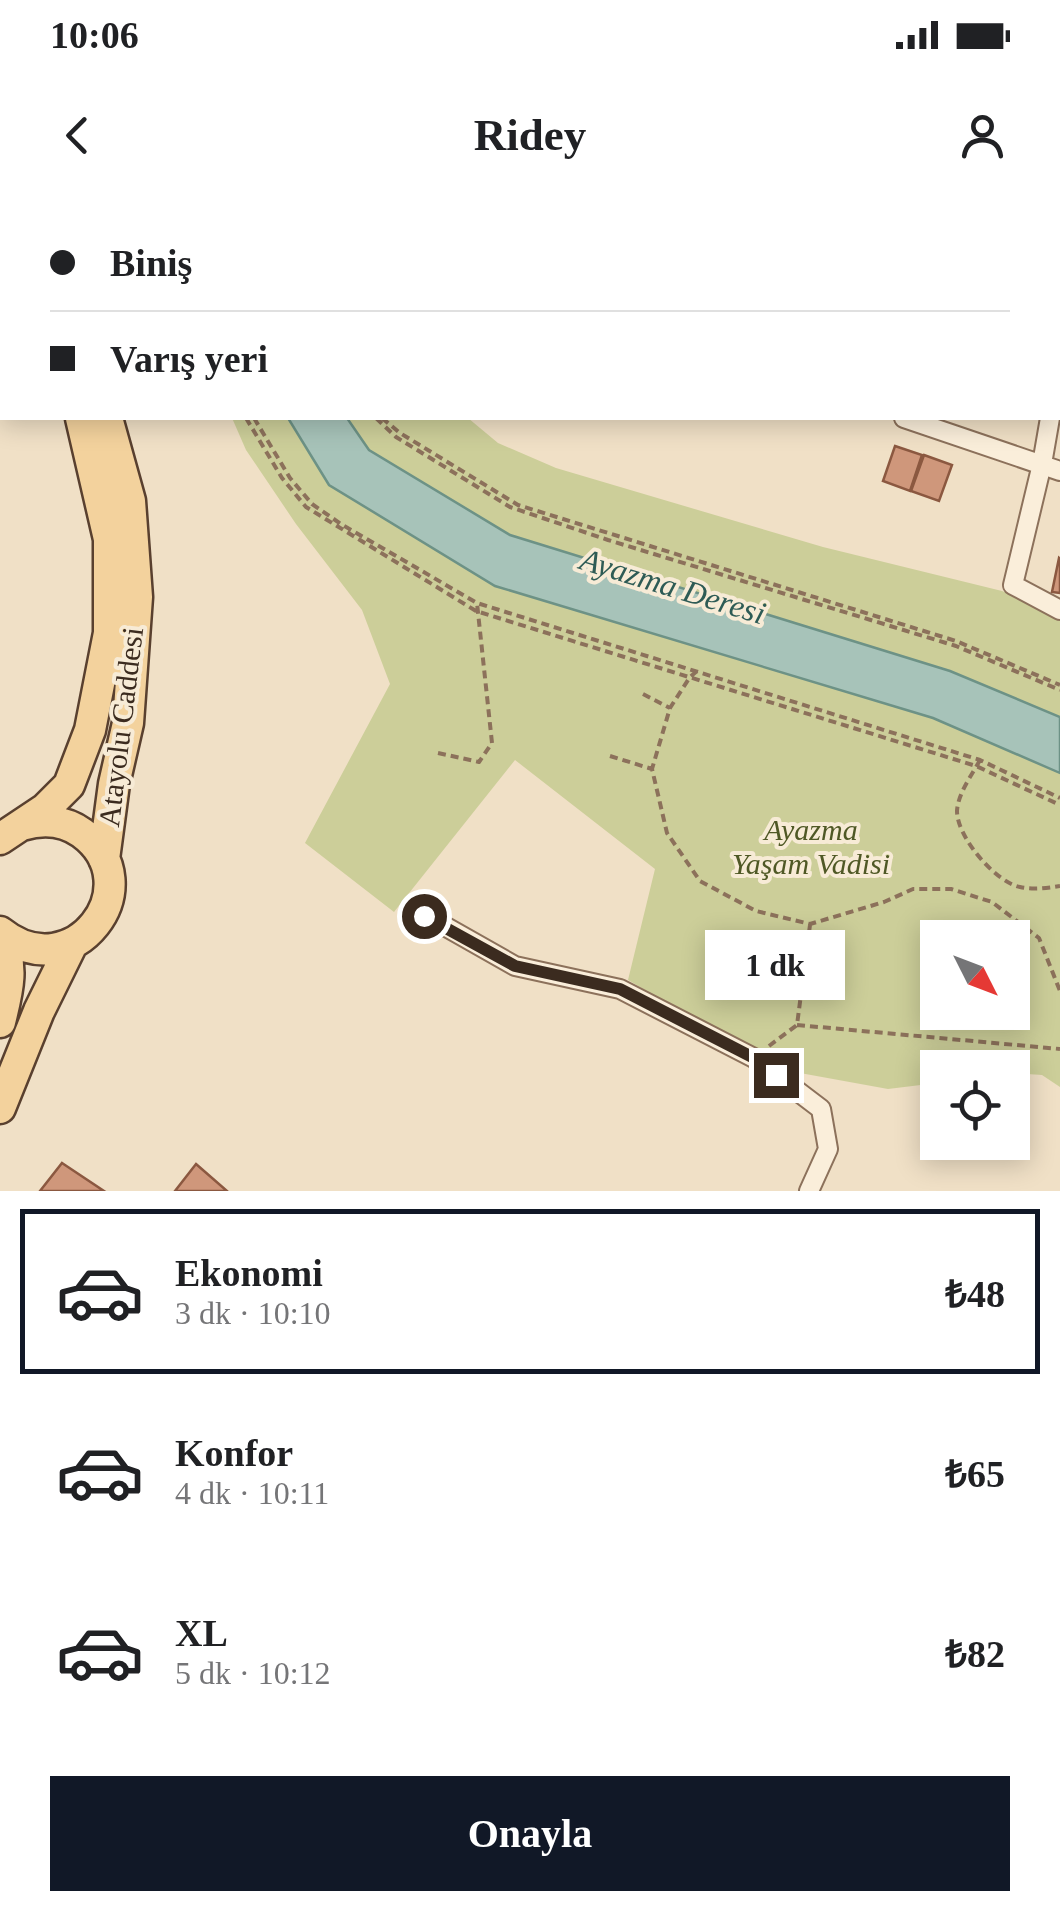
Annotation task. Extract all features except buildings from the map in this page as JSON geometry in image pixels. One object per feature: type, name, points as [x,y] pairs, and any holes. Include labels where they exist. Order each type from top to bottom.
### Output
[{"type":"main road","name":"Atayolu Caddesi","points":[[7,834],[45,809],[68,785],[90,730],[109,633],[109,539],[81,420]]},
{"type":"main road","name":"Atayolu Caddesi","points":[[104,859],[114,784],[128,723],[137,597],[130,500],[108,420]]},
{"type":"main road","name":"Atayolu Caddesi","points":[[0,1108],[32,1027],[72,944],[91,931],[102,916],[109,878],[94,842],[76,829],[55,822],[34,822],[7,834]]},
{"type":"main road","points":[[0,936],[33,950],[55,950],[72,944]]},
{"type":"main road","points":[[0,936],[10,969],[0,1022]]},
{"type":"street","points":[[910,420],[1051,468]]},
{"type":"street","points":[[1050,420],[1051,468],[1013,585],[1060,610]]},
{"type":"street","points":[[424,916],[515,966],[620,989],[754,1058],[820,1109],[828,1149],[809,1191]]},
{"type":"path","points":[[247,420],[282,478],[306,507],[476,612],[976,766],[1060,802]]},
{"type":"path","points":[[255,420],[290,478],[312,504],[477,603],[980,760],[1060,802]]},
{"type":"path","points":[[381,420],[396,437],[510,507],[956,646],[1060,688]]},
{"type":"path","points":[[438,752],[479,762],[492,743],[477,603]]},
{"type":"path","points":[[697,671],[670,708],[652,769],[667,832],[700,881],[756,911],[810,924],[913,889],[951,889],[992,902],[1039,938],[1060,990]]},
{"type":"path","points":[[643,694],[670,708]]},
{"type":"path","points":[[610,756],[652,769]]},
{"type":"path","points":[[980,760],[957,811],[962,832],[995,874],[1018,887],[1060,886]]},
{"type":"path","points":[[797,1026],[810,924]]},
{"type":"path","points":[[754,1058],[797,1026],[1060,1049]]},
{"type":"green space","name":"Ayazma Yaşam Vadisi","points":[[233,420],[289,420],[329,485],[933,718],[1060,773],[1060,1087],[1042,1075],[1030,1074],[1030,1050],[920,1050],[920,1085],[888,1089],[800,1073],[754,1058],[628,980],[655,869],[515,760],[394,912],[305,843],[390,684],[362,610],[296,524],[246,450]]},
{"type":"green space","points":[[348,420],[470,420],[498,443],[556,468],[823,547],[1002,591],[1060,613],[1060,717],[950,671],[510,535],[369,450]]},
{"type":"water","name":"Ayazma Deresi","points":[[289,420],[348,420],[369,450],[510,535],[950,671],[1060,717],[1060,773],[933,718],[495,586],[329,485]]},
{"type":"route","points":[[424,916],[515,966],[620,989],[754,1058],[776,1075]]}]
